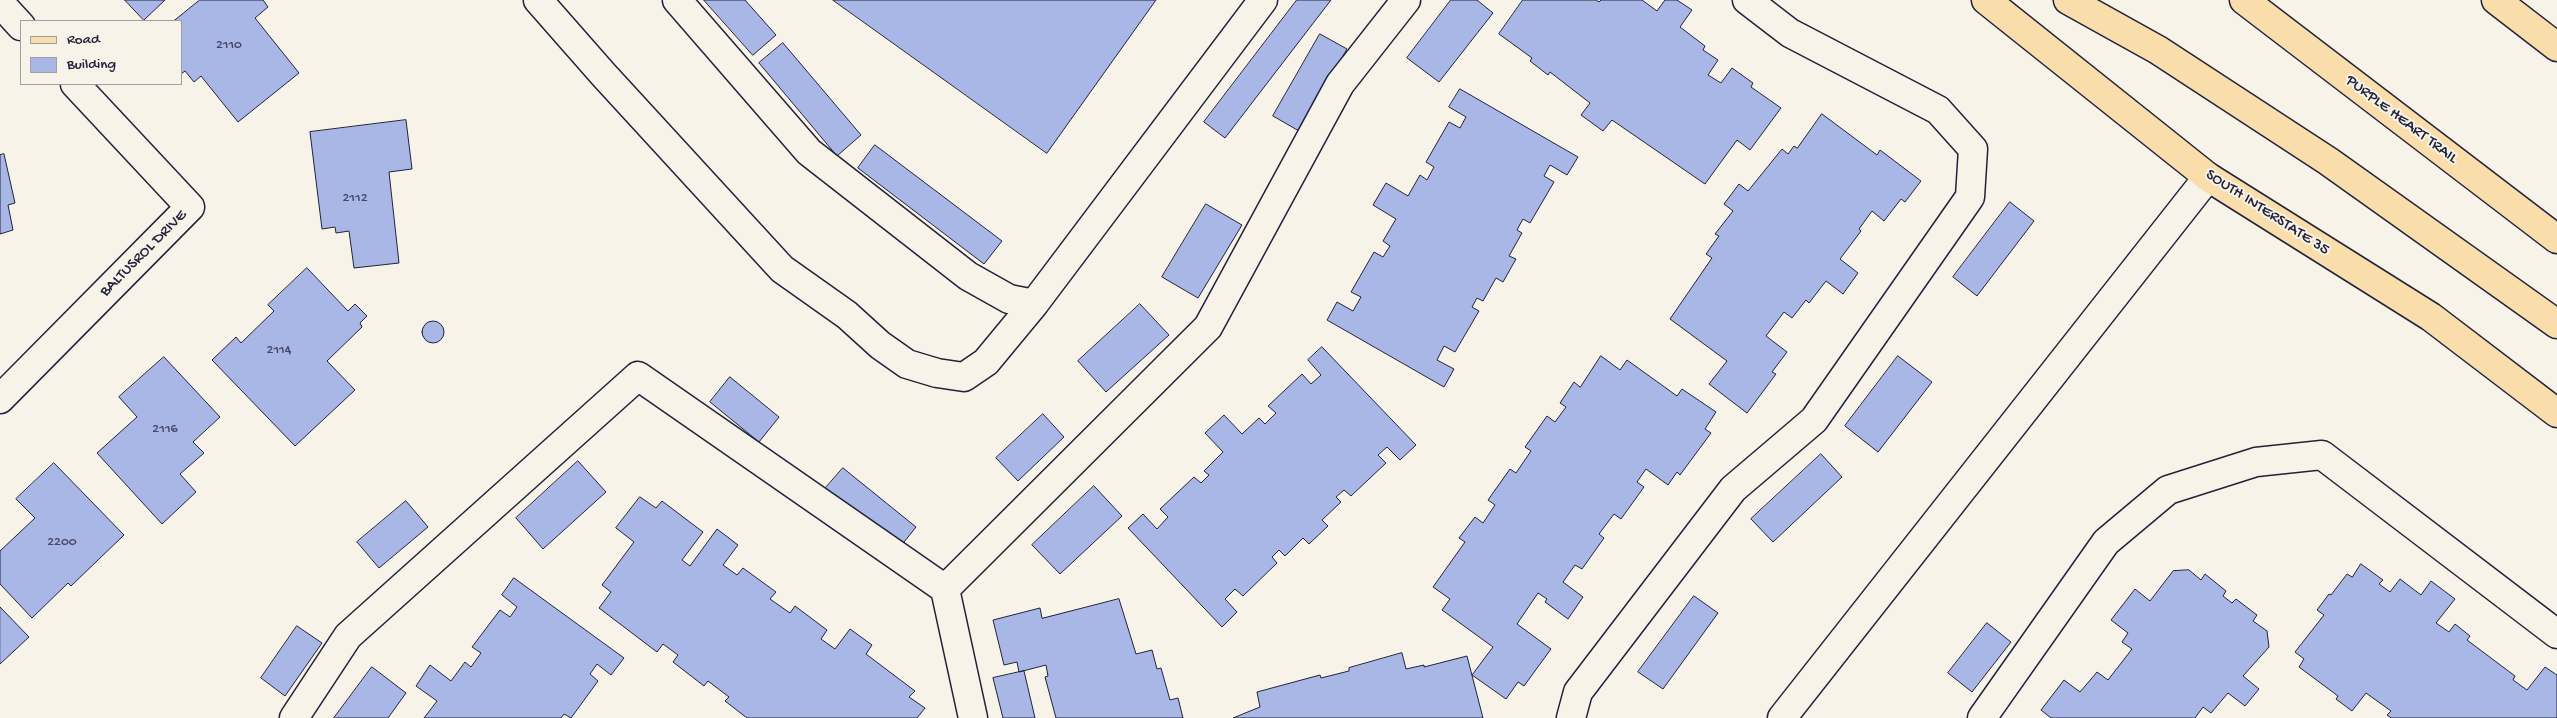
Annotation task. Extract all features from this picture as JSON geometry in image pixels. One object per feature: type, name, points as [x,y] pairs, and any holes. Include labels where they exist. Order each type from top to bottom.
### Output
[{"type":"main road","name":"SOUTH INTERSTATE 35","points":[[1986,0],[2208,177],[2431,317],[2557,413]]},
{"type":"main road","points":[[2068,0],[2158,50],[2328,161],[2557,324]]},
{"type":"main road","name":"PURPLE HEART TRAIL","points":[[2244,0],[2557,239]]},
{"type":"main road","points":[[2496,0],[2557,47]]},
{"type":"street","points":[[538,0],[603,74],[782,269],[847,315],[880,345],[907,364],[937,373],[964,377],[986,362],[1034,304],[1263,0]]},
{"type":"street","points":[[677,0],[809,152],[968,276],[1008,299],[1034,304]]},
{"type":"street","points":[[945,589],[1208,327],[1340,84],[1406,0]]},
{"type":"street","points":[[1571,718],[1578,692],[1733,489],[1814,420],[1970,197],[1973,149],[1938,110],[1790,33],[1747,0]]},
{"type":"street","points":[[0,3],[20,25]]},
{"type":"street","name":"BALTUSROL DRIVE","points":[[0,399],[190,207],[76,85]]},
{"type":"street","points":[[1782,718],[2208,177]]},
{"type":"street","points":[[294,718],[348,636],[638,376],[945,589],[973,718]]},
{"type":"street","points":[[1982,718],[2106,542],[2168,490],[2256,462],[2322,455],[2557,634]]},
{"type":"building","points":[[125,0],[165,0],[144,20]]},
{"type":"building","points":[[200,0],[263,0],[268,7],[255,18],[299,73],[238,122],[201,76],[194,82],[185,71],[182,73],[182,20],[175,20]]},
{"type":"building","points":[[704,0],[745,0],[776,35],[753,55]]},
{"type":"building","points":[[833,0],[1156,0],[1047,153]]},
{"type":"building","points":[[1297,0],[1331,0],[1225,138],[1204,122]]},
{"type":"building","points":[[1451,0],[1477,0],[1493,13],[1439,82],[1407,58]]},
{"type":"building","points":[[1523,0],[1596,0],[1599,2],[1601,0],[1642,0],[1657,11],[1665,0],[1677,0],[1692,10],[1680,27],[1705,46],[1703,50],[1718,60],[1708,75],[1721,83],[1732,68],[1753,83],[1751,87],[1781,108],[1750,150],[1737,140],[1705,184],[1612,120],[1603,131],[1581,115],[1590,103],[1550,72],[1548,75],[1530,61],[1532,58],[1499,34]]},
{"type":"building","points":[[1320,34],[1347,49],[1299,131],[1273,116]]},
{"type":"building","points":[[783,43],[861,135],[837,156],[759,63]]},
{"type":"building","points":[[1460,89],[1578,157],[1567,175],[1550,165],[1544,176],[1554,182],[1530,223],[1523,219],[1517,230],[1522,233],[1509,256],[1516,259],[1503,282],[1496,278],[1483,301],[1477,298],[1472,307],[1479,311],[1455,352],[1444,346],[1437,360],[1454,369],[1444,387],[1327,320],[1337,302],[1353,311],[1361,297],[1351,292],[1374,252],[1383,257],[1390,246],[1383,241],[1396,219],[1373,205],[1386,183],[1408,196],[1420,175],[1427,180],[1434,167],[1426,162],[1449,122],[1460,128],[1466,117],[1449,107]]},
{"type":"building","points":[[1822,114],[1877,155],[1880,150],[1921,181],[1905,202],[1901,199],[1884,221],[1872,211],[1859,229],[1861,231],[1840,259],[1858,273],[1843,294],[1826,281],[1809,303],[1806,300],[1792,318],[1784,312],[1766,336],[1787,352],[1772,372],[1776,374],[1747,413],[1709,384],[1727,361],[1670,319],[1712,258],[1706,254],[1719,236],[1715,234],[1733,211],[1724,204],[1739,184],[1748,191],[1782,149],[1788,154],[1794,146],[1797,148]]},
{"type":"building","points":[[406,120],[412,169],[389,172],[399,263],[354,268],[349,231],[336,233],[335,227],[322,229],[310,132]]},
{"type":"building","points":[[875,145],[1002,241],[984,264],[858,168]]},
{"type":"building","points":[[4,154],[15,203],[8,205],[13,230],[0,234],[0,155]]},
{"type":"building","points":[[2010,202],[2034,221],[1977,296],[1953,277]]},
{"type":"building","points":[[1206,204],[1242,225],[1198,298],[1162,277]]},
{"type":"building","points":[[307,268],[348,311],[355,304],[367,316],[360,323],[362,327],[327,361],[355,390],[295,446],[212,360],[236,337],[241,343],[274,311],[268,305]]},
{"type":"building","points":[[1140,304],[1169,335],[1106,392],[1078,361]]},
{"type":"building","points":[[433,321],[441,324],[444,332],[441,340],[433,343],[425,340],[422,332],[425,324]]},
{"type":"building","points":[[1322,347],[1416,445],[1400,460],[1387,447],[1378,455],[1386,463],[1351,496],[1344,490],[1336,497],[1341,502],[1322,520],[1328,526],[1309,544],[1303,538],[1285,556],[1279,550],[1272,557],[1277,563],[1243,596],[1235,589],[1225,599],[1237,612],[1222,627],[1128,528],[1143,514],[1157,529],[1168,517],[1160,509],[1194,477],[1201,483],[1209,475],[1204,471],[1223,452],[1205,433],[1224,415],[1242,434],[1259,418],[1265,424],[1276,413],[1268,406],[1302,374],[1311,384],[1321,375],[1308,360]]},
{"type":"building","points":[[1601,356],[1620,370],[1627,360],[1677,396],[1682,389],[1716,412],[1705,429],[1711,433],[1680,475],[1677,472],[1668,485],[1646,469],[1637,482],[1644,487],[1621,519],[1614,514],[1599,534],[1604,538],[1582,569],[1575,565],[1563,582],[1583,597],[1568,619],[1545,602],[1547,599],[1538,593],[1517,624],[1551,649],[1524,686],[1518,682],[1506,699],[1472,675],[1493,647],[1442,610],[1450,599],[1433,587],[1465,542],[1459,538],[1475,517],[1483,523],[1495,505],[1488,500],[1510,469],[1516,473],[1531,451],[1525,447],[1547,416],[1555,422],[1566,407],[1560,403],[1574,382],[1580,387]]},
{"type":"building","points":[[1898,356],[1932,382],[1878,452],[1845,426]]},
{"type":"building","points":[[164,357],[220,417],[193,442],[204,453],[180,474],[196,492],[162,524],[97,453],[137,417],[119,397]]},
{"type":"building","points":[[730,377],[779,417],[759,442],[710,402]]},
{"type":"building","points":[[1043,414],[1064,437],[1018,481],[996,458]]},
{"type":"building","points":[[1821,454],[1842,477],[1773,542],[1751,519]]},
{"type":"building","points":[[578,461],[606,492],[543,549],[516,518]]},
{"type":"building","points":[[54,463],[124,535],[71,586],[68,583],[32,618],[0,584],[0,551],[35,518],[16,499]]},
{"type":"building","points":[[843,468],[916,527],[897,551],[823,491]]},
{"type":"building","points":[[1094,486],[1122,516],[1060,574],[1032,545]]},
{"type":"building","points":[[640,497],[656,508],[662,501],[703,532],[682,560],[690,566],[717,529],[738,545],[723,565],[737,575],[743,568],[776,592],[770,599],[790,613],[795,606],[827,630],[821,639],[835,649],[850,629],[872,645],[866,654],[915,691],[909,697],[925,708],[917,718],[747,718],[725,701],[729,697],[708,681],[704,686],[673,662],[678,655],[663,644],[657,652],[599,608],[611,592],[602,585],[634,542],[616,528]]},
{"type":"building","points":[[406,501],[428,527],[379,568],[357,542]]},
{"type":"building","points":[[2361,564],[2383,580],[2379,584],[2390,592],[2400,579],[2421,595],[2431,581],[2455,599],[2436,623],[2449,632],[2455,624],[2470,636],[2467,640],[2515,676],[2513,680],[2527,690],[2545,667],[2557,675],[2557,718],[2391,718],[2387,715],[2391,711],[2366,693],[2352,711],[2336,699],[2338,696],[2299,667],[2304,659],[2295,652],[2324,615],[2317,610],[2329,594],[2331,595],[2347,574],[2352,577]]},
{"type":"building","points":[[2189,570],[2201,580],[2205,574],[2226,591],[2223,596],[2232,603],[2236,599],[2257,615],[2253,621],[2267,631],[2269,647],[2243,676],[2259,689],[2245,706],[2228,693],[2211,713],[2203,707],[2195,718],[2051,718],[2041,710],[2064,680],[2080,692],[2097,672],[2108,680],[2132,649],[2122,642],[2128,633],[2111,620],[2135,589],[2150,601],[2173,571]]},
{"type":"building","points":[[514,578],[624,658],[611,675],[597,664],[590,674],[598,681],[571,718],[564,714],[561,718],[424,718],[437,701],[416,686],[430,665],[451,681],[465,662],[471,667],[481,653],[472,647],[500,610],[510,617],[517,607],[502,595]]},
{"type":"building","points":[[1694,596],[1718,613],[1663,689],[1638,672]]},
{"type":"building","points":[[1119,599],[1136,654],[1152,650],[1157,669],[1161,668],[1170,700],[1178,698],[1183,718],[1056,718],[1045,677],[1048,676],[1046,665],[1019,672],[1017,662],[1004,665],[993,620],[1040,608],[1042,618]]},
{"type":"building","points":[[0,607],[29,637],[0,664]]},
{"type":"building","points":[[1987,623],[2011,642],[1972,692],[1948,673]]},
{"type":"building","points":[[297,626],[322,643],[285,696],[261,678]]},
{"type":"building","points":[[1402,653],[1406,669],[1424,665],[1424,667],[1467,656],[1483,718],[1233,718],[1260,707],[1257,692],[1320,675],[1321,678],[1349,671],[1349,668]]},
{"type":"building","points":[[372,667],[406,693],[388,718],[334,718]]},
{"type":"building","points":[[1024,671],[1035,718],[1003,718],[993,678]]}]
